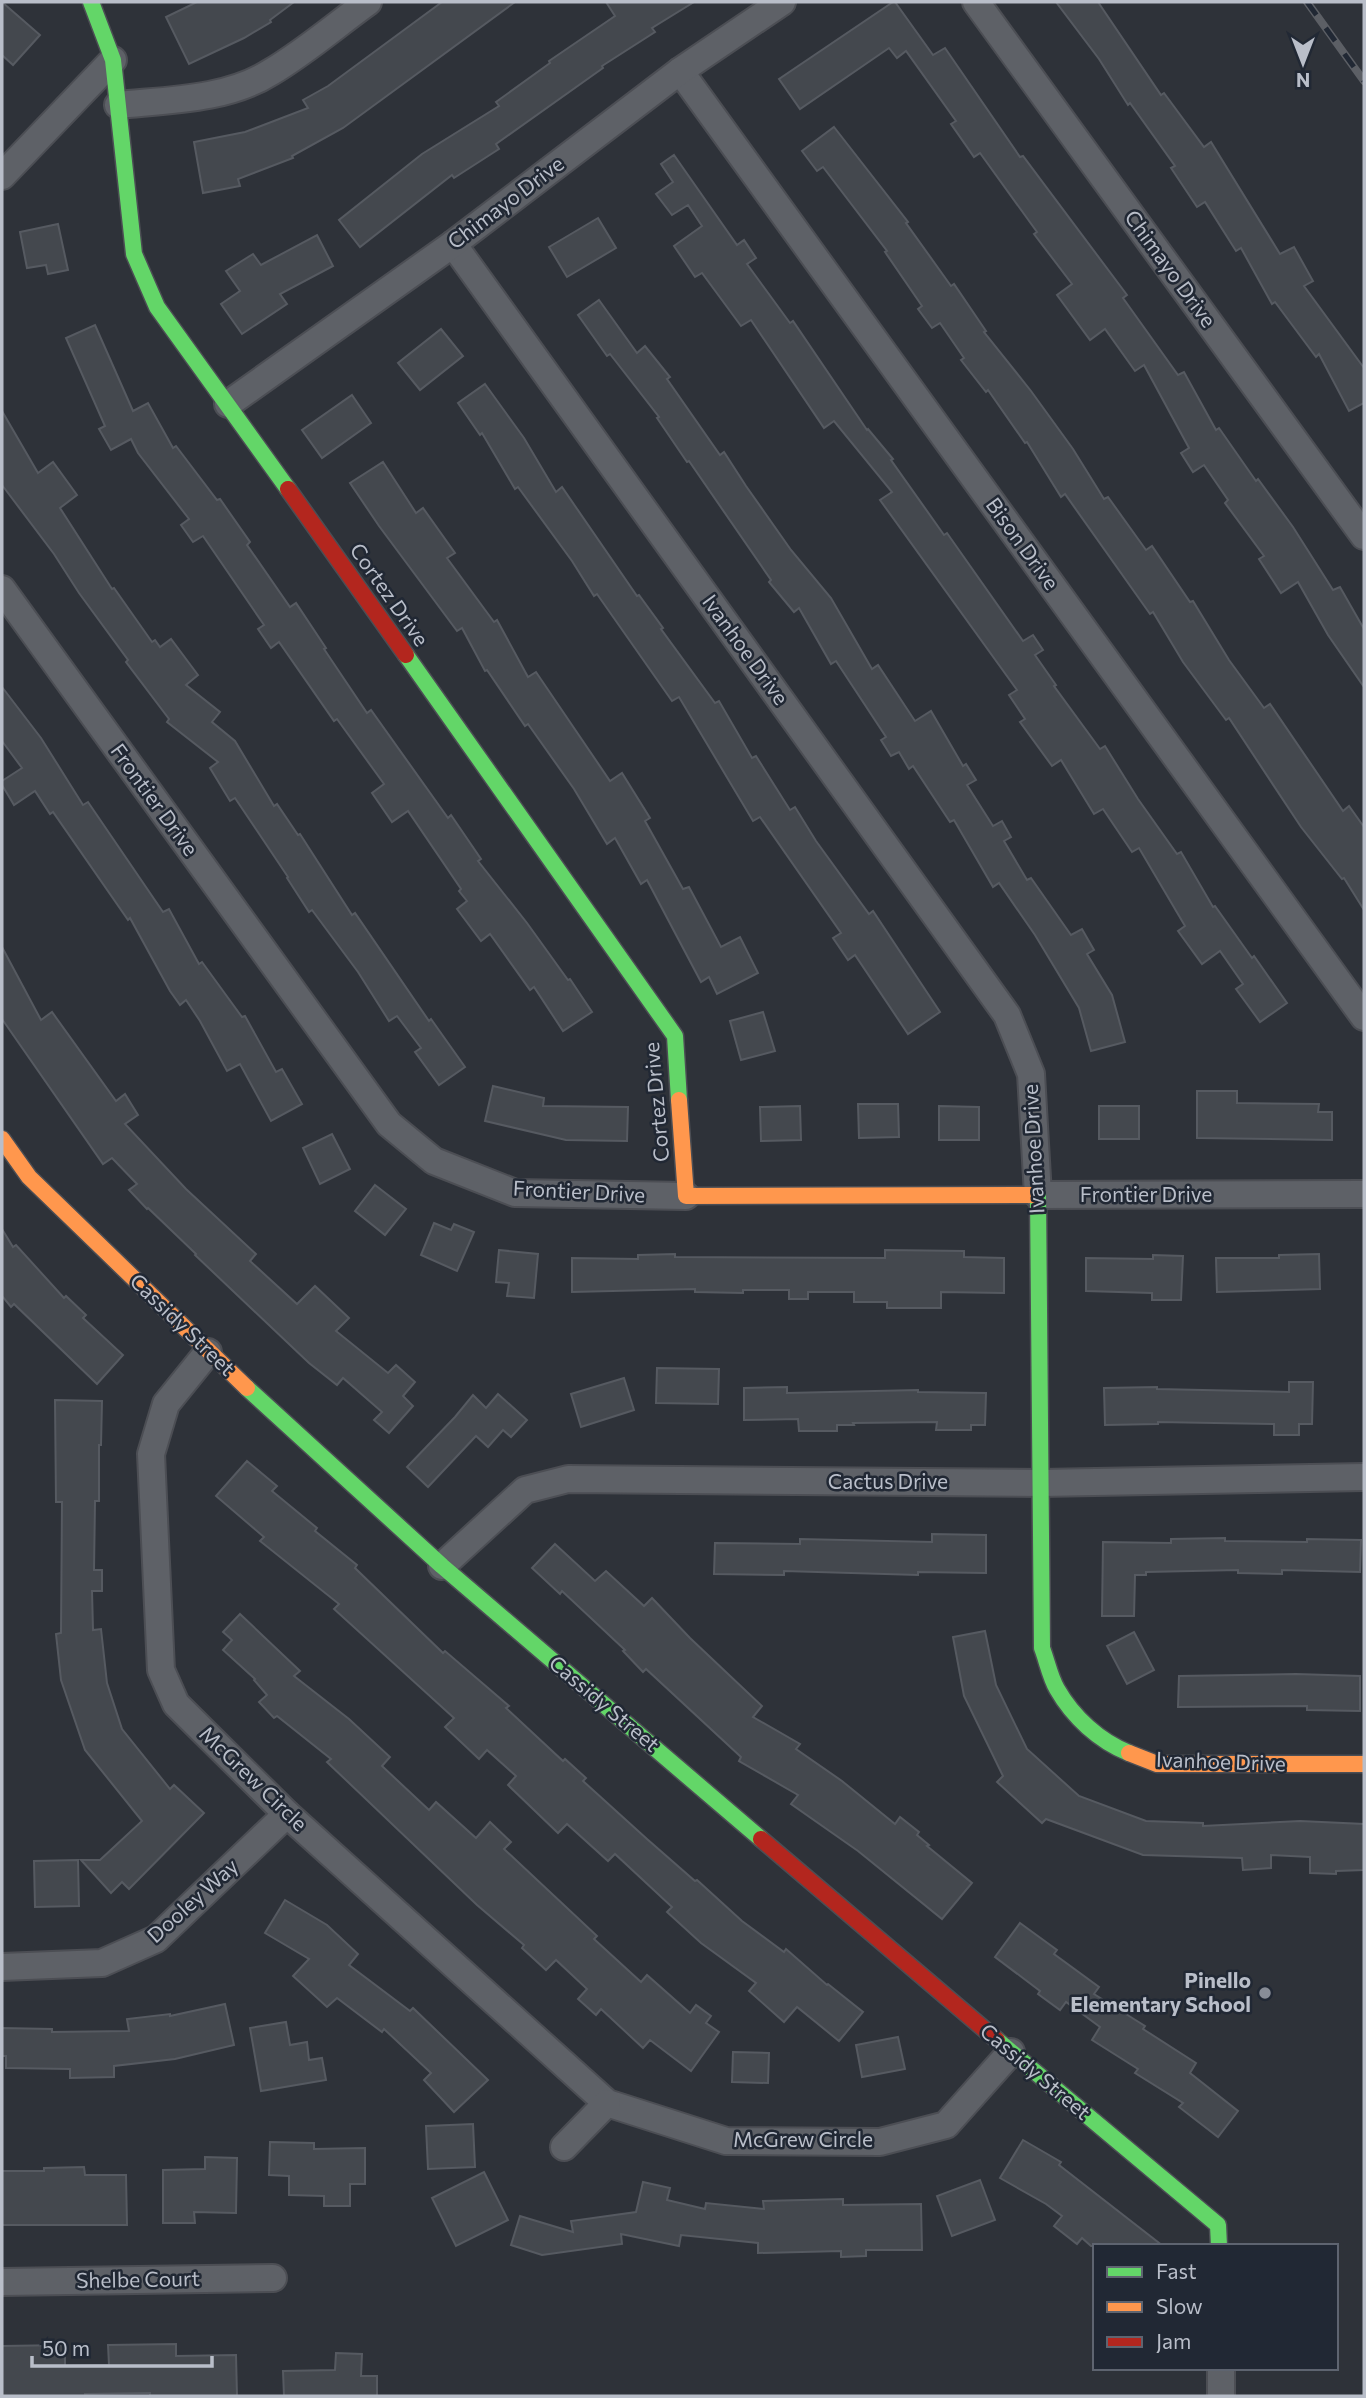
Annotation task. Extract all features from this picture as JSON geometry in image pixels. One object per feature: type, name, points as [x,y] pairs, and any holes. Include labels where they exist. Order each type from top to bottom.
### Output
[{"type":"street","name":"Cortez Drive","points":[[91,2],[113,60],[134,254],[157,307],[675,1035],[686,1196]]},
{"type":"street","points":[[118,105],[207,95],[237,88],[270,73],[368,2]]},
{"type":"street","name":"Chimayo Drive","points":[[228,404],[453,244],[680,71],[782,2]]},
{"type":"street","name":"Chimayo Drive","points":[[976,2],[1364,536]]},
{"type":"street","points":[[2,176],[113,60]]},
{"type":"street","name":"Bison Drive","points":[[680,71],[1364,1017]]},
{"type":"street","name":"Ivanhoe Drive","points":[[453,244],[1007,1015],[1031,1074],[1038,1195],[1042,1648],[1056,1688],[1077,1717],[1110,1745],[1157,1764],[1364,1764]]},
{"type":"street","name":"Frontier Drive","points":[[2,589],[388,1124],[434,1161],[514,1193],[686,1196],[1364,1195]]},
{"type":"street","name":"Cassidy Street","points":[[2,1139],[29,1177],[208,1352],[442,1566],[1011,2052],[1218,2225],[1219,2244]]},
{"type":"street","name":"McGrew Circle","points":[[208,1352],[166,1404],[151,1454],[161,1670],[176,1704],[287,1814],[607,2103],[726,2141],[880,2142],[946,2125],[1011,2052]]},
{"type":"street","name":"Cactus Drive","points":[[442,1566],[525,1490],[568,1479],[1041,1483],[1364,1477]]},
{"type":"street","name":"Dooley Way","points":[[2,1967],[102,1963],[156,1939],[287,1814]]},
{"type":"street","points":[[564,2147],[607,2103]]},
{"type":"street","name":"Shelbe Court","points":[[2,2281],[274,2278]]},
{"type":"street","points":[[1221,2370],[1221,2396]]},
{"type":"building","points":[[2,2],[40,35],[13,65],[2,55]]},
{"type":"building","points":[[197,2],[294,2],[270,20],[271,22],[244,38],[189,64],[166,17]]},
{"type":"building","points":[[442,2],[515,2],[343,128],[292,156],[293,158],[238,179],[240,186],[203,193],[194,142],[245,132],[308,108],[303,100],[328,86]]},
{"type":"building","points":[[606,2],[694,2],[652,28],[655,32],[602,66],[603,68],[496,144],[499,149],[454,178],[452,175],[360,247],[339,220],[422,154],[499,106],[496,102],[550,63],[549,61],[615,16]]},
{"type":"building","points":[[893,2],[933,55],[945,48],[1020,157],[1023,156],[1127,295],[1123,298],[1178,375],[1184,372],[1216,430],[1219,428],[1256,481],[1258,479],[1293,527],[1333,590],[1340,587],[1364,629],[1364,687],[1328,635],[1298,582],[1281,593],[1259,559],[1264,556],[1225,503],[1228,500],[1204,465],[1193,472],[1181,453],[1189,448],[1144,365],[1135,371],[1105,329],[1090,340],[1057,295],[1072,284],[1034,234],[1037,232],[980,153],[974,157],[951,124],[956,121],[906,51],[897,58],[889,48],[800,109],[779,79]]},
{"type":"building","points":[[1056,2],[1098,2],[1161,95],[1164,93],[1204,147],[1211,142],[1280,254],[1294,247],[1313,281],[1304,286],[1364,368],[1364,403],[1349,411],[1319,354],[1316,357],[1275,302],[1272,304],[1241,248],[1236,251],[1205,202],[1197,207],[1171,168],[1175,166],[1130,103],[1128,105],[1099,59]]},
{"type":"building","points":[[834,127],[908,222],[906,223],[951,286],[954,284],[986,331],[984,332],[1073,449],[1104,499],[1108,497],[1146,550],[1152,546],[1190,602],[1193,601],[1229,660],[1264,708],[1270,704],[1343,811],[1349,806],[1364,827],[1364,910],[1344,878],[1342,879],[1301,827],[1229,718],[1226,720],[1183,662],[1153,612],[1150,614],[1065,494],[1061,497],[1027,442],[1025,443],[988,390],[986,392],[961,360],[964,358],[940,323],[932,328],[918,309],[922,306],[885,252],[887,251],[823,167],[817,171],[802,151]]},
{"type":"building","points":[[674,155],[737,245],[744,240],[756,258],[747,264],[790,323],[793,321],[867,430],[893,459],[891,460],[944,535],[947,533],[1023,641],[1033,635],[1043,650],[1035,655],[1056,685],[1054,686],[1100,749],[1105,746],[1177,854],[1181,852],[1213,907],[1215,906],[1252,958],[1254,956],[1287,1003],[1260,1022],[1236,989],[1243,984],[1220,951],[1202,964],[1178,931],[1185,926],[1139,848],[1132,852],[1103,809],[1094,814],[1061,760],[1052,766],[1020,722],[1025,719],[1009,695],[1017,690],[880,500],[892,492],[834,421],[824,428],[751,320],[741,326],[702,273],[695,277],[674,246],[702,226],[688,205],[672,215],[656,194],[673,182],[661,164]]},
{"type":"building","points":[[598,218],[616,248],[567,277],[549,247]]},
{"type":"building","points":[[58,224],[68,270],[48,274],[46,265],[27,268],[20,232]]},
{"type":"building","points":[[317,235],[333,266],[280,294],[287,304],[242,334],[221,304],[240,291],[226,271],[253,254],[261,265]]},
{"type":"building","points":[[599,300],[637,353],[645,346],[670,377],[667,379],[720,455],[724,452],[791,550],[831,598],[872,669],[878,665],[915,721],[931,711],[963,766],[966,764],[976,780],[967,785],[993,826],[1002,821],[1011,837],[1004,841],[1027,880],[1031,878],[1071,935],[1082,929],[1094,950],[1087,954],[1112,995],[1125,1042],[1091,1051],[1079,1008],[1035,935],[999,883],[993,887],[954,820],[950,822],[913,766],[909,769],[899,752],[891,756],[881,740],[886,737],[836,661],[831,664],[799,608],[794,612],[769,582],[771,580],[689,461],[687,462],[657,418],[659,417],[610,354],[607,356],[578,315]]},
{"type":"building","points":[[95,325],[133,411],[148,403],[173,448],[176,446],[217,500],[220,499],[250,542],[247,545],[290,607],[296,603],[367,713],[371,710],[448,818],[451,815],[481,859],[478,861],[568,980],[570,979],[592,1012],[563,1031],[534,987],[530,990],[490,934],[481,941],[457,909],[467,901],[459,891],[461,889],[408,811],[392,822],[372,793],[384,784],[337,719],[334,721],[279,642],[271,648],[258,629],[264,625],[203,536],[193,542],[181,525],[189,519],[138,453],[131,439],[111,450],[99,429],[105,426],[66,338]]},
{"type":"building","points":[[441,329],[463,356],[420,390],[398,363]]},
{"type":"building","points":[[485,384],[524,438],[556,492],[562,487],[715,703],[719,701],[752,758],[756,756],[790,810],[795,807],[869,914],[873,911],[940,1012],[908,1034],[855,955],[848,960],[833,938],[841,933],[760,817],[753,821],[679,697],[672,701],[518,487],[515,489],[482,433],[480,435],[458,403]]},
{"type":"building","points":[[352,395],[371,423],[322,458],[302,430]]},
{"type":"building","points":[[2,411],[38,473],[53,462],[77,495],[60,508],[112,589],[114,588],[152,642],[155,640],[160,647],[171,639],[198,675],[186,685],[220,712],[212,722],[235,741],[274,806],[277,804],[298,835],[300,834],[352,915],[355,913],[429,1021],[431,1019],[465,1067],[439,1085],[415,1052],[421,1048],[397,1016],[389,1021],[358,972],[312,910],[309,912],[235,798],[230,801],[210,768],[218,762],[167,722],[169,719],[126,662],[128,660],[2,485]]},
{"type":"building","points":[[383,462],[416,513],[423,508],[455,553],[447,558],[494,622],[497,620],[528,677],[536,672],[610,781],[622,773],[650,818],[645,821],[683,889],[689,887],[721,947],[740,937],[758,973],[717,994],[709,977],[701,982],[647,880],[641,884],[615,838],[607,844],[574,789],[528,724],[525,726],[487,670],[485,671],[462,628],[457,631],[350,483]]},
{"type":"building","points":[[2,687],[41,738],[83,805],[88,802],[163,912],[169,909],[199,964],[202,962],[242,1017],[245,1016],[276,1072],[282,1069],[302,1104],[271,1121],[240,1064],[227,1071],[186,1000],[180,1005],[170,991],[130,918],[128,920],[53,812],[50,814],[35,791],[14,805],[2,781],[22,768],[2,741]]},
{"type":"building","points":[[2,947],[41,1020],[52,1012],[116,1101],[125,1094],[138,1115],[125,1124],[186,1189],[256,1254],[250,1261],[297,1304],[315,1286],[349,1318],[336,1331],[388,1373],[396,1365],[415,1382],[403,1396],[413,1406],[389,1433],[374,1420],[382,1412],[343,1378],[337,1385],[309,1363],[147,1209],[129,1190],[137,1184],[112,1158],[103,1164],[2,1019]]},
{"type":"building","points":[[763,1012],[775,1051],[741,1060],[730,1021]]},
{"type":"building","points":[[493,1086],[544,1098],[543,1106],[628,1107],[627,1141],[566,1140],[485,1121]]},
{"type":"building","points":[[1197,1091],[1237,1091],[1237,1103],[1319,1104],[1318,1112],[1332,1112],[1332,1140],[1197,1138]]},
{"type":"building","points":[[858,1104],[898,1104],[899,1137],[859,1138]]},
{"type":"building","points":[[800,1106],[801,1140],[761,1141],[760,1107]]},
{"type":"building","points":[[939,1106],[979,1107],[979,1140],[939,1140]]},
{"type":"building","points":[[1099,1106],[1139,1106],[1139,1139],[1099,1139]]},
{"type":"building","points":[[332,1134],[350,1169],[320,1184],[303,1148]]},
{"type":"building","points":[[375,1185],[406,1209],[385,1235],[355,1211]]},
{"type":"building","points":[[434,1223],[451,1230],[454,1224],[474,1232],[457,1271],[421,1255]]},
{"type":"building","points":[[2,1229],[13,1247],[16,1245],[64,1298],[66,1296],[86,1315],[83,1318],[123,1355],[97,1384],[14,1304],[11,1307],[2,1296]]},
{"type":"building","points":[[499,1250],[538,1254],[534,1298],[507,1296],[509,1283],[496,1282]]},
{"type":"building","points":[[885,1250],[964,1251],[964,1257],[1004,1258],[1004,1293],[941,1292],[941,1308],[887,1308],[887,1302],[854,1302],[854,1292],[808,1292],[808,1299],[789,1299],[789,1290],[743,1290],[743,1293],[695,1292],[695,1289],[572,1292],[572,1258],[638,1259],[638,1255],[675,1254],[675,1257],[885,1258]]},
{"type":"building","points":[[1319,1254],[1320,1289],[1217,1292],[1216,1258],[1279,1258],[1279,1255]]},
{"type":"building","points":[[1153,1255],[1183,1256],[1181,1300],[1152,1300],[1152,1293],[1086,1291],[1086,1258],[1153,1259]]},
{"type":"building","points":[[657,1368],[719,1369],[718,1404],[656,1403]]},
{"type":"building","points":[[624,1378],[634,1410],[581,1427],[571,1394]]},
{"type":"building","points":[[1289,1382],[1313,1382],[1312,1424],[1299,1424],[1299,1435],[1274,1435],[1274,1424],[1158,1422],[1105,1425],[1104,1388],[1157,1387],[1289,1392]]},
{"type":"building","points":[[787,1387],[787,1393],[918,1390],[986,1393],[985,1425],[971,1425],[971,1430],[936,1430],[937,1422],[853,1423],[854,1425],[837,1425],[837,1431],[799,1431],[798,1419],[744,1420],[744,1388]]},
{"type":"building","points":[[498,1394],[527,1420],[511,1437],[503,1430],[488,1447],[476,1436],[428,1487],[407,1467],[473,1395],[486,1408]]},
{"type":"building","points":[[55,1400],[102,1401],[99,1501],[95,1501],[94,1570],[102,1570],[102,1591],[92,1591],[93,1630],[101,1629],[107,1683],[122,1729],[170,1789],[174,1785],[204,1813],[129,1889],[122,1882],[111,1893],[81,1860],[100,1860],[142,1821],[85,1750],[61,1680],[56,1634],[61,1633],[62,1502],[56,1502]]},
{"type":"building","points":[[247,1461],[277,1486],[272,1491],[357,1565],[355,1568],[443,1653],[445,1651],[509,1706],[506,1708],[563,1761],[565,1759],[586,1778],[583,1781],[647,1839],[742,1921],[784,1952],[786,1949],[863,2012],[839,2041],[797,2007],[784,2022],[749,1991],[756,1983],[701,1943],[667,1912],[672,1907],[615,1854],[608,1861],[567,1824],[558,1833],[508,1785],[516,1776],[487,1750],[479,1759],[445,1727],[454,1718],[334,1609],[339,1604],[260,1541],[264,1537],[216,1496]]},
{"type":"building","points":[[932,1534],[986,1535],[986,1573],[918,1572],[918,1575],[784,1571],[784,1575],[714,1574],[715,1543],[800,1544],[800,1539],[932,1542]]},
{"type":"building","points":[[1225,1538],[1225,1541],[1361,1540],[1360,1572],[1146,1572],[1146,1575],[1135,1575],[1134,1616],[1102,1616],[1103,1542],[1171,1543],[1171,1539]]},
{"type":"building","points":[[555,1544],[595,1581],[606,1571],[644,1606],[652,1598],[762,1706],[753,1717],[800,1744],[796,1749],[842,1781],[895,1824],[900,1817],[919,1832],[917,1835],[929,1845],[927,1846],[972,1883],[942,1919],[858,1851],[791,1804],[798,1795],[739,1761],[741,1757],[646,1669],[643,1672],[623,1651],[625,1650],[562,1591],[560,1594],[532,1568]]},
{"type":"building","points":[[240,1614],[300,1671],[294,1676],[349,1719],[390,1757],[382,1766],[429,1810],[436,1802],[476,1838],[490,1822],[511,1842],[504,1849],[597,1936],[594,1939],[641,1982],[647,1975],[690,2013],[696,2005],[711,2016],[706,2023],[719,2032],[691,2071],[650,2040],[643,2048],[601,2009],[596,2015],[578,1999],[587,1989],[556,1960],[546,1970],[522,1948],[524,1945],[477,1905],[327,1762],[331,1759],[277,1716],[274,1718],[259,1702],[267,1695],[255,1679],[223,1650],[232,1640],[223,1632]]},
{"type":"building","points":[[985,1631],[996,1685],[1027,1749],[1079,1796],[1146,1821],[1203,1823],[1203,1826],[1300,1821],[1364,1824],[1364,1870],[1336,1871],[1336,1874],[1310,1873],[1310,1857],[1271,1855],[1271,1868],[1243,1870],[1242,1858],[1143,1855],[1046,1819],[1042,1823],[997,1782],[1003,1776],[964,1696],[953,1637]]},
{"type":"building","points":[[1134,1632],[1154,1670],[1127,1684],[1107,1646]]},
{"type":"building","points":[[1179,1676],[1360,1676],[1360,1711],[1307,1710],[1307,1706],[1178,1707]]},
{"type":"building","points":[[78,1860],[79,1906],[35,1907],[34,1861]]},
{"type":"building","points":[[285,1900],[327,1925],[358,1954],[349,1965],[410,2011],[413,2008],[488,2080],[454,2112],[424,2080],[431,2073],[384,2029],[382,2032],[337,1998],[327,2007],[293,1976],[309,1959],[265,1933]]},
{"type":"building","points":[[1020,1923],[1057,1950],[1054,1954],[1099,1987],[1094,1994],[1196,2063],[1190,2073],[1238,2111],[1218,2137],[1179,2107],[1183,2103],[1135,2073],[1138,2069],[1092,2040],[1100,2027],[1066,2002],[1060,2010],[995,1957]]},
{"type":"building","points":[[225,2004],[234,2045],[175,2059],[114,2066],[114,2077],[70,2078],[70,2069],[6,2068],[6,2056],[2,2056],[2,2028],[52,2029],[52,2032],[129,2031],[127,2019],[170,2016]]},
{"type":"building","points":[[286,2022],[290,2045],[307,2042],[309,2060],[322,2058],[326,2080],[261,2091],[250,2028]]},
{"type":"building","points":[[898,2037],[905,2069],[862,2077],[856,2045]]},
{"type":"building","points":[[733,2052],[769,2053],[768,2083],[732,2082]]},
{"type":"building","points":[[473,2124],[475,2167],[428,2169],[426,2126]]},
{"type":"building","points":[[1023,2140],[1061,2162],[1059,2165],[1160,2244],[1091,2246],[1082,2238],[1077,2244],[1054,2226],[1062,2216],[1000,2178]]},
{"type":"building","points":[[270,2142],[314,2143],[314,2149],[365,2148],[365,2184],[350,2184],[350,2206],[324,2206],[324,2196],[289,2195],[289,2176],[269,2175]]},
{"type":"building","points":[[205,2157],[237,2158],[236,2213],[194,2212],[195,2223],[163,2223],[163,2170],[205,2169]]},
{"type":"building","points":[[84,2167],[85,2175],[126,2175],[127,2225],[2,2225],[2,2171]]},
{"type":"building","points":[[484,2172],[508,2220],[456,2246],[432,2198]]},
{"type":"building","points":[[980,2180],[995,2220],[952,2236],[937,2196]]},
{"type":"building","points":[[643,2182],[670,2188],[667,2200],[705,2209],[706,2203],[764,2209],[763,2201],[843,2199],[843,2205],[921,2204],[922,2250],[866,2250],[866,2256],[841,2257],[841,2251],[758,2253],[758,2243],[681,2235],[679,2246],[621,2234],[622,2244],[542,2255],[511,2245],[520,2216],[573,2232],[571,2221],[636,2212]]},
{"type":"building","points":[[176,2344],[176,2356],[236,2355],[237,2396],[150,2396],[150,2393],[2,2396],[2,2346],[65,2345],[65,2366],[109,2365],[108,2345]]},
{"type":"building","points":[[336,2353],[362,2354],[361,2376],[377,2376],[377,2396],[284,2396],[283,2371],[335,2370]]},
{"type":"railway","points":[[1307,2],[1364,81]]},
{"type":"traffic: fast","points":[[91,2],[113,60],[134,254],[157,307],[288,489]]},
{"type":"traffic: fast","points":[[406,655],[675,1036],[679,1100]]},
{"type":"traffic: fast","points":[[1035,1195],[1038,1195],[1042,1648],[1055,1684],[1071,1709],[1097,1735],[1129,1753]]},
{"type":"traffic: fast","points":[[247,1388],[442,1566],[761,1839]]},
{"type":"traffic: fast","points":[[997,2040],[1218,2225],[1219,2244]]},
{"type":"traffic: slow","points":[[679,1100],[686,1196],[1035,1195]]},
{"type":"traffic: slow","points":[[2,1139],[29,1177],[247,1388]]},
{"type":"traffic: slow","points":[[1129,1753],[1157,1764],[1364,1764]]},
{"type":"traffic: jam","points":[[288,489],[406,655]]},
{"type":"traffic: jam","points":[[761,1839],[997,2040]]},
{"type":"place","name":"Pinello Elementary School","points":[[1265,1993]]}]
